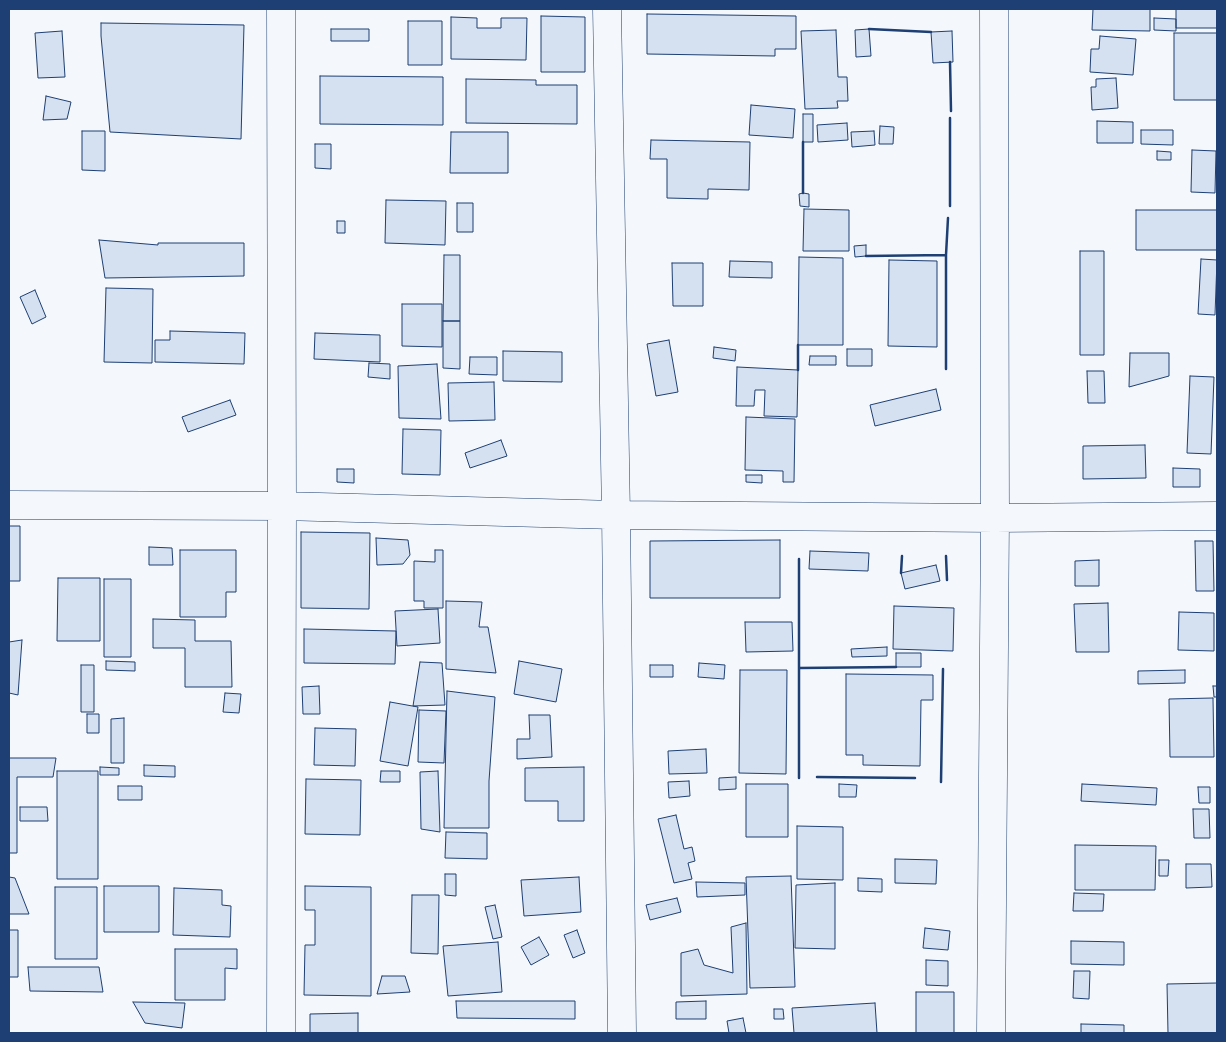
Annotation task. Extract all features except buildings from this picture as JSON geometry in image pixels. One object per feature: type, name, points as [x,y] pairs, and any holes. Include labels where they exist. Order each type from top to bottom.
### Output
[{"type":"street","points":[[281,9],[281,1033]]},
{"type":"street","points":[[607,9],[616,515],[622,1033]]},
{"type":"street","points":[[991,1033],[995,518],[994,9]]},
{"type":"street","points":[[9,505],[282,506],[616,515],[995,518],[1217,516]]},
{"type":"wall","points":[[869,29],[931,32]]},
{"type":"wall","points":[[950,62],[951,111]]},
{"type":"wall","points":[[950,118],[950,206]]},
{"type":"wall","points":[[803,142],[803,193]]},
{"type":"wall","points":[[946,369],[946,255],[948,218]]},
{"type":"wall","points":[[866,256],[946,255]]},
{"type":"wall","points":[[798,345],[798,370]]},
{"type":"wall","points":[[901,573],[902,556]]},
{"type":"wall","points":[[946,556],[947,580]]},
{"type":"wall","points":[[799,559],[799,778]]},
{"type":"wall","points":[[799,668],[896,667]]},
{"type":"wall","points":[[941,782],[943,669]]},
{"type":"wall","points":[[817,777],[915,778]]}]
